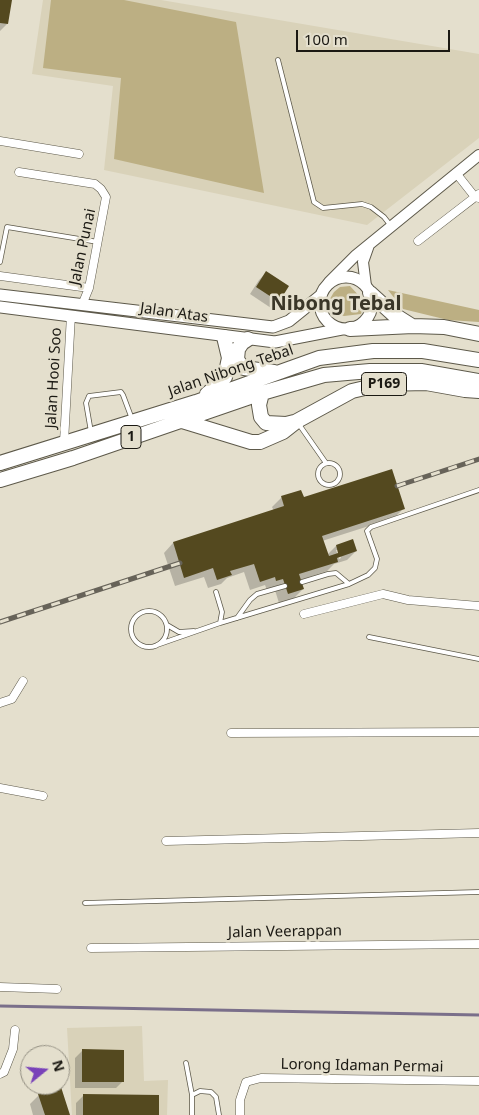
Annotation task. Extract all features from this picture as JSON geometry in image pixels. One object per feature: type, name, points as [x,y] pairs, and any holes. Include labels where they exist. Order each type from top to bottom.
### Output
[{"type":"highway","name":"Jalan Atas","points":[[368,290],[392,314],[413,326]]},
{"type":"highway","name":"Jalan Atas","points":[[346,329],[413,326],[444,327],[479,334]]},
{"type":"highway","points":[[196,402],[225,377],[229,358],[224,337]]},
{"type":"highway","points":[[248,339],[238,349],[237,359],[240,364],[244,368],[276,373]]},
{"type":"highway","name":"Jalan Nibong Tebal","points":[[0,463],[196,402],[319,358],[373,351],[423,351],[479,360]]},
{"type":"highway","name":"Jalan Nibong Tebal","points":[[0,480],[72,458],[262,393],[324,375],[370,371],[421,372],[479,381]]},
{"type":"highway","name":"P169","points":[[179,420],[251,442],[260,442],[283,432],[297,421],[352,391],[382,384],[426,383],[479,391]]},
{"type":"highway","points":[[262,393],[259,405],[261,417],[266,423],[286,424],[297,421]]},
{"type":"main road","points":[[353,277],[368,290],[372,301],[369,316],[357,327],[346,329],[334,326],[322,314],[320,296],[329,282],[336,278],[353,277]]},
{"type":"main road","name":"Jalan Atas","points":[[0,295],[273,327],[289,321],[320,296]]},
{"type":"main road","name":"Jalan Atas","points":[[0,307],[275,342],[346,329]]},
{"type":"street","points":[[0,141],[79,154]]},
{"type":"street","points":[[329,282],[369,244],[479,155]]},
{"type":"street","name":"Jalan Punai","points":[[19,172],[88,182],[101,189],[106,197],[89,288],[82,305]]},
{"type":"street","points":[[418,241],[478,196],[456,174]]},
{"type":"street","points":[[368,290],[363,262],[369,244]]},
{"type":"street","points":[[0,276],[89,288]]},
{"type":"street","name":"Jalan Hooi Soo","points":[[64,442],[71,315]]},
{"type":"street","points":[[304,614],[383,594],[408,600],[479,606]]},
{"type":"street","points":[[0,703],[12,699],[23,681]]},
{"type":"street","points":[[231,733],[479,732]]},
{"type":"street","points":[[0,788],[42,796]]},
{"type":"street","points":[[166,840],[479,833]]},
{"type":"street","name":"Jalan Veerappan","points":[[92,948],[479,944]]},
{"type":"street","points":[[0,987],[56,988]]},
{"type":"street","points":[[0,1074],[4,1072],[13,1049],[15,1030]]},
{"type":"street","name":"Lorong Idaman Permai","points":[[240,1115],[240,1100],[246,1082],[261,1078],[479,1081]]},
{"type":"lane","points":[[278,60],[314,202],[323,208],[362,204],[371,207],[384,217],[391,226]]},
{"type":"lane","points":[[0,262],[7,227],[98,242]]},
{"type":"lane","points":[[91,434],[86,403],[89,396],[121,392],[124,395],[133,421]]},
{"type":"lane","points":[[297,421],[326,463]]},
{"type":"lane","points":[[326,463],[333,463],[339,468],[339,480],[333,484],[325,484],[319,479],[319,468],[326,463]]},
{"type":"lane","points":[[199,631],[178,632],[167,625],[164,619],[155,611],[142,612],[133,620],[131,631],[136,641],[146,647],[157,645],[199,631],[220,622],[349,584],[368,575],[375,568],[377,560],[367,531],[371,527],[479,490]]},
{"type":"lane","points":[[302,582],[336,573],[349,584]]},
{"type":"lane","points":[[237,618],[250,600],[257,594],[285,586]]},
{"type":"lane","points":[[216,592],[222,612],[220,622]]},
{"type":"lane","points":[[157,645],[165,637],[167,625]]},
{"type":"lane","points":[[369,637],[479,659]]},
{"type":"lane","points":[[85,903],[479,892]]},
{"type":"lane","points":[[186,1063],[192,1095],[192,1115]]},
{"type":"lane","points":[[192,1095],[200,1091],[211,1092],[216,1097],[219,1115]]},
{"type":"shaded area","points":[[43,0],[161,0],[479,54],[479,138],[367,225],[104,170],[113,86],[32,74]]},
{"type":"shaded area","points":[[51,0],[124,0],[236,22],[264,193],[114,159],[121,78],[43,68]]},
{"type":"shaded area","points":[[350,286],[362,299],[363,307],[361,314],[344,316],[327,311],[328,302],[334,292],[340,287]]},
{"type":"shaded area","points":[[388,290],[479,310],[479,322],[448,320],[403,309]]},
{"type":"shaded area","points":[[142,1026],[144,1081],[168,1080],[167,1115],[72,1115],[70,1045],[68,1045],[67,1028]]},
{"type":"building","points":[[0,0],[12,0],[8,24],[0,23]]},
{"type":"building","points":[[266,271],[289,286],[279,302],[256,287]]},
{"type":"building","points":[[392,469],[405,509],[322,536],[329,556],[338,553],[336,545],[353,539],[357,551],[337,558],[338,562],[299,574],[304,589],[288,594],[283,579],[276,581],[275,577],[260,582],[254,564],[230,571],[232,575],[217,580],[213,568],[184,578],[173,542],[284,506],[281,496],[301,490],[304,497]]},
{"type":"building","points":[[82,1049],[124,1050],[124,1082],[82,1082]]},
{"type":"building","points":[[83,1094],[159,1095],[159,1115],[83,1115]]},
{"type":"building","points":[[38,1095],[64,1095],[70,1115],[45,1115]]},
{"type":"waterway","points":[[0,1006],[479,1015]]},
{"type":"railway","points":[[397,486],[479,459]]},
{"type":"railway","points":[[0,622],[180,563]]},
{"type":"district","name":"Nibong Tebal","points":[[336,304]]}]
